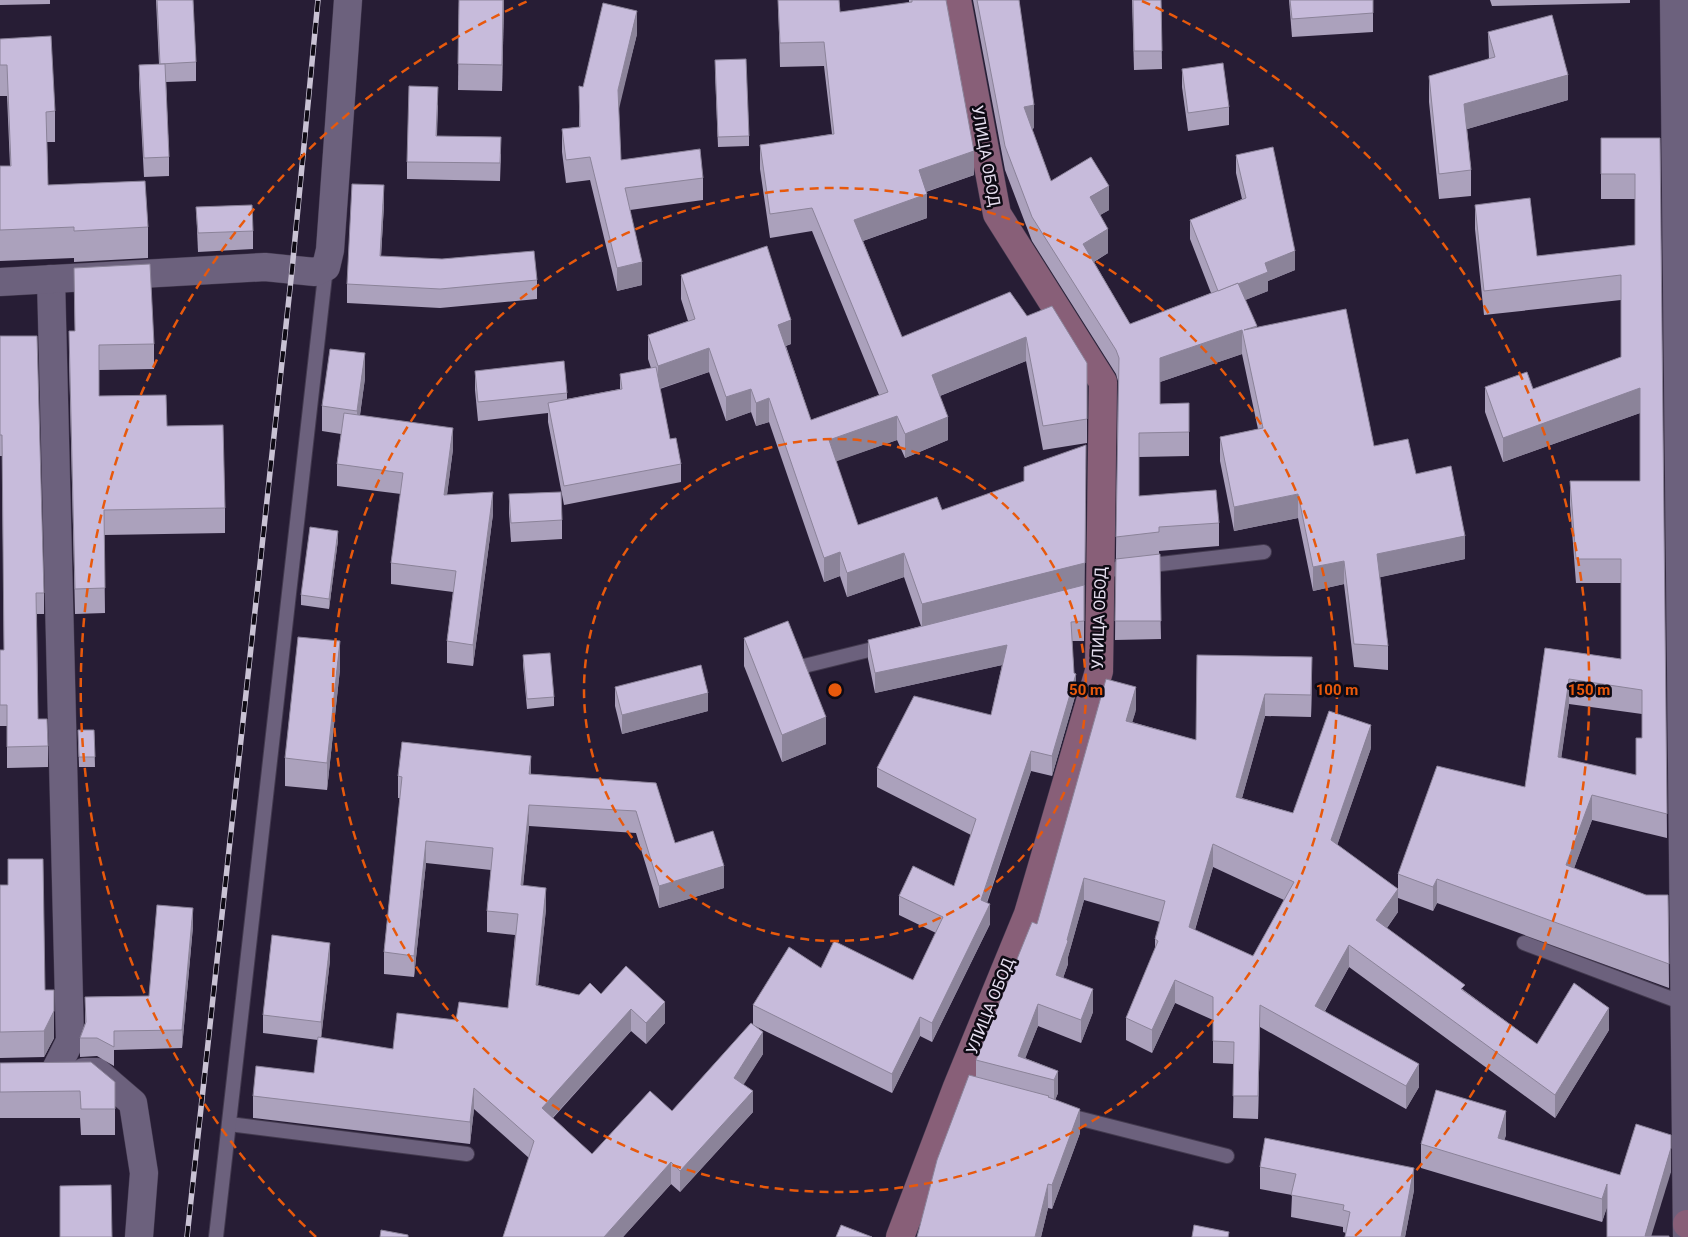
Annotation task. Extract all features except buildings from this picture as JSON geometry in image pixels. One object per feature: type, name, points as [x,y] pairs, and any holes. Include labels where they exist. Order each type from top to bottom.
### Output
[{"type":"street","points":[[0,282],[265,267],[315,272],[326,267],[330,250],[348,0]]},
{"type":"street","name":"УЛИЦА ОБОД","points":[[900,1237],[961,1089],[1028,914],[1099,671],[1096,586],[1103,382],[997,214],[957,0]]},
{"type":"street","points":[[1674,0],[1683,1003],[1687,1229]]},
{"type":"street","points":[[51,279],[70,1041],[54,1073]]},
{"type":"street","points":[[27,1073],[97,1072],[132,1103],[144,1173],[139,1237]]},
{"type":"lane","points":[[216,1237],[326,267]]},
{"type":"lane","points":[[1096,586],[1264,552]]},
{"type":"lane","points":[[804,666],[899,642]]},
{"type":"lane","points":[[1524,943],[1683,1003]]},
{"type":"lane","points":[[1053,1112],[1227,1156]]},
{"type":"lane","points":[[229,1124],[467,1154]]},
{"type":"railway","points":[[187,1237],[292,270],[318,0]]}]
